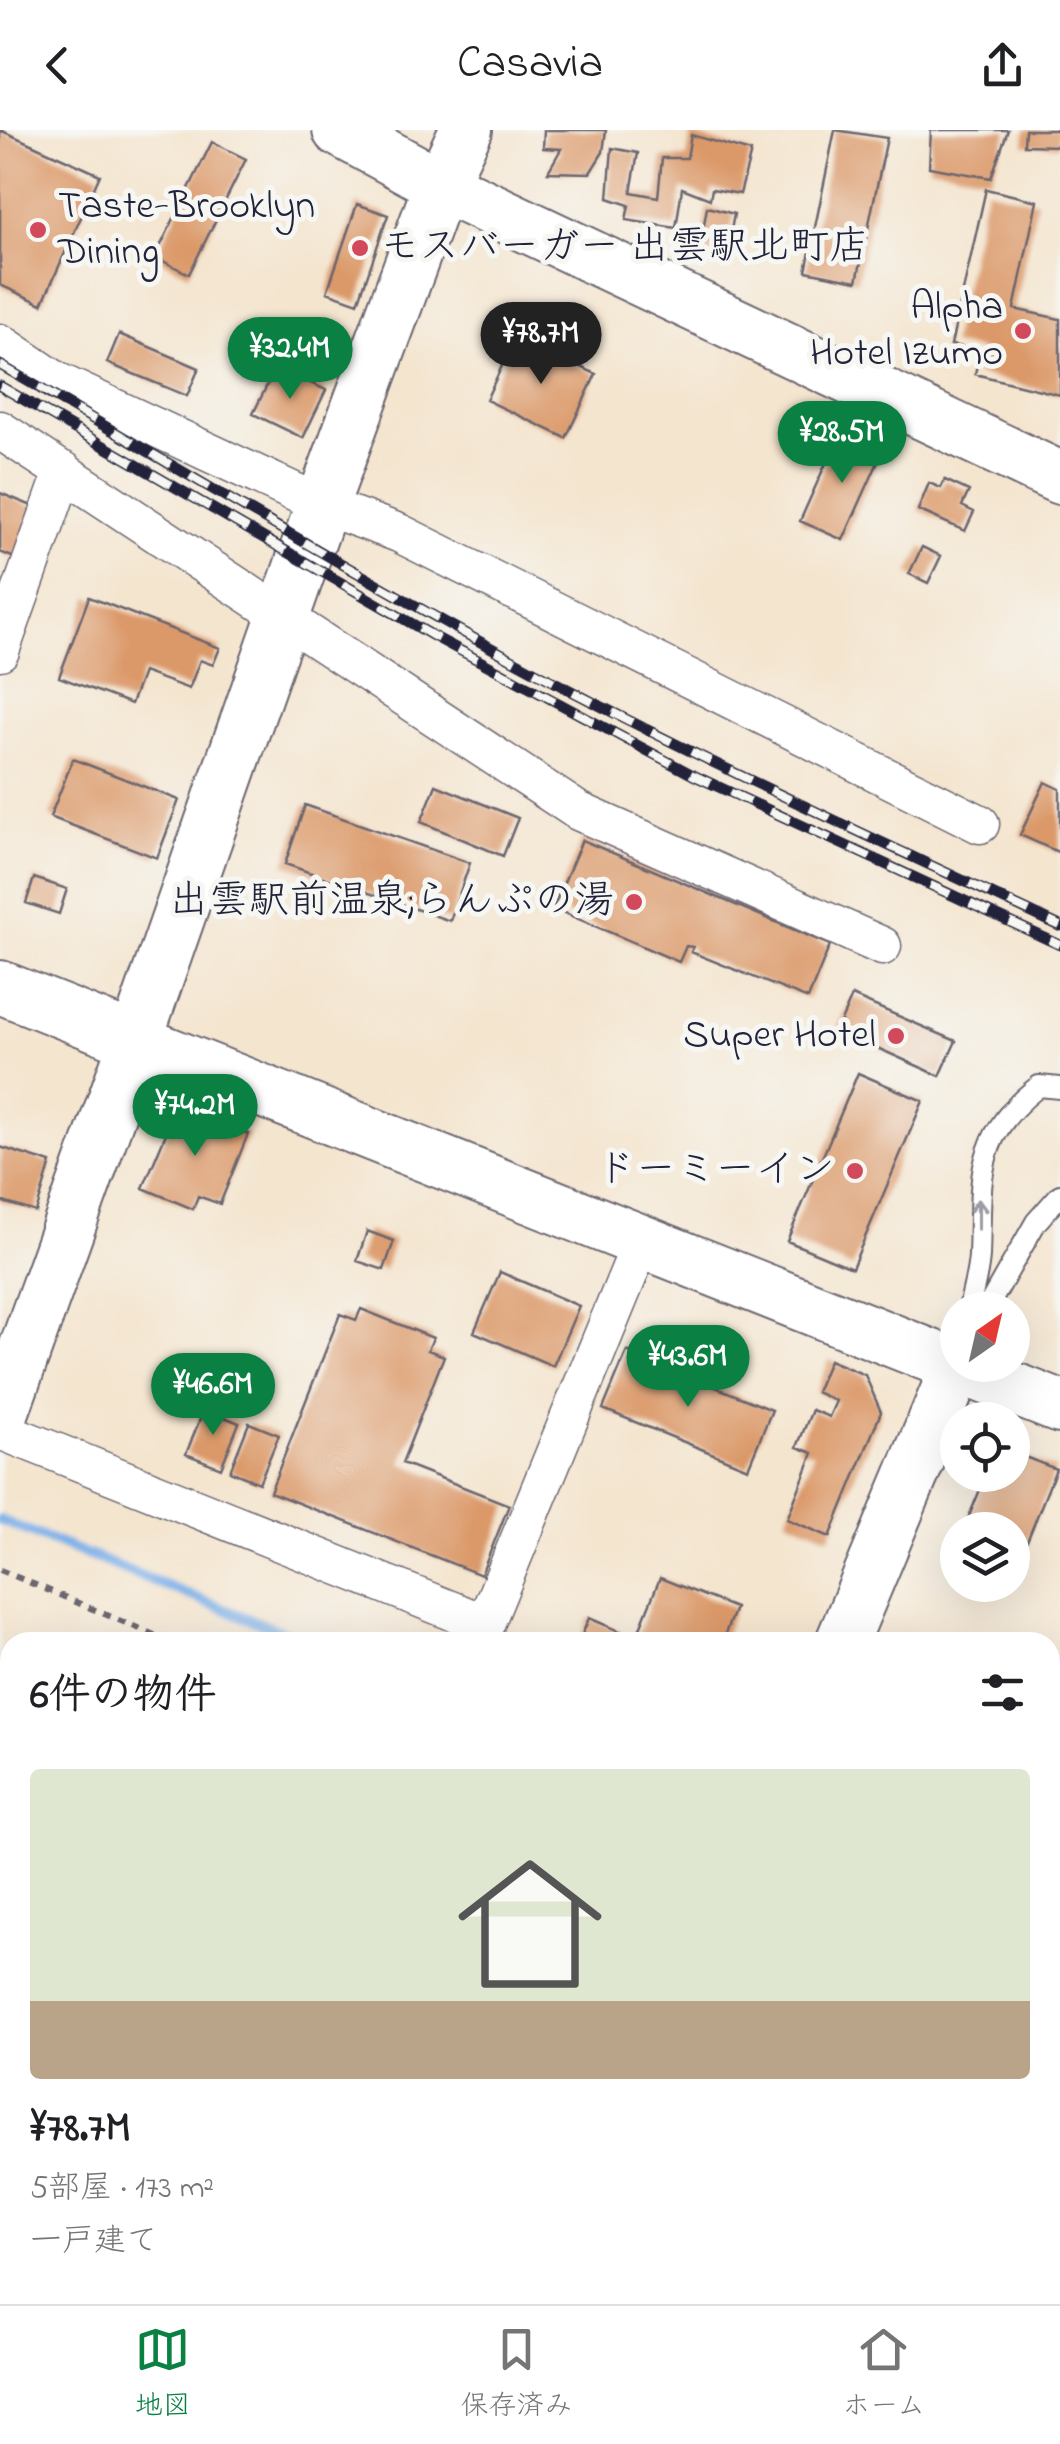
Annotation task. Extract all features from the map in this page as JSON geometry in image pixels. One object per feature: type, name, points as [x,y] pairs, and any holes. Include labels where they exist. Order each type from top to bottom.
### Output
[{"type":"street","points":[[340,130],[440,185],[1060,478]]},
{"type":"street","points":[[0,1419],[322,506],[440,185],[466,130]]},
{"type":"street","points":[[0,342],[56,381],[322,506],[399,533],[980,824]]},
{"type":"street","points":[[0,430],[578,811],[882,946]]},
{"type":"street","points":[[0,650],[64,471]]},
{"type":"street","points":[[0,987],[940,1359]]},
{"type":"street","points":[[0,1430],[485,1624],[642,1240]]},
{"type":"street","points":[[846,1632],[951,1382]]},
{"type":"street","points":[[997,1382],[1060,1408]]},
{"type":"lane","points":[[973,1292],[979,1260],[978,1187],[988,1147],[1012,1106],[1039,1086],[1060,1088]]},
{"type":"lane","points":[[996,1292],[1036,1222],[1060,1195]]},
{"type":"path","points":[[0,1570],[147,1632]]},
{"type":"building","name":"Taste-Brooklyn Dining","points":[[0,130],[100,175],[42,304],[0,285]]},
{"type":"building","points":[[544,130],[606,130],[603,152],[590,173],[548,172],[561,149],[543,148]]},
{"type":"building","points":[[835,130],[887,138],[857,281],[806,271]]},
{"type":"building","points":[[931,130],[1008,130],[991,178],[929,167]]},
{"type":"building","points":[[1025,130],[1059,130],[1058,146],[1024,145]]},
{"type":"building","points":[[691,135],[751,152],[740,194],[712,189],[710,199],[682,188],[676,228],[626,220],[629,205],[608,198],[612,148],[638,153],[631,192],[658,197],[662,158],[687,158]]},
{"type":"building","points":[[212,142],[246,159],[189,274],[155,257]]},
{"type":"building","points":[[986,189],[1037,201],[1014,309],[1060,319],[1060,395],[975,374],[980,350],[951,345]]},
{"type":"building","points":[[357,204],[388,215],[358,303],[327,292]]},
{"type":"building","points":[[707,207],[734,214],[725,264],[700,248]]},
{"type":"building","points":[[119,334],[199,368],[187,396],[107,363]]},
{"type":"building","points":[[516,336],[596,374],[566,438],[486,400]]},
{"type":"building","points":[[276,367],[326,390],[303,438],[253,414]]},
{"type":"building","points":[[840,432],[883,451],[843,540],[800,521]]},
{"type":"building","points":[[945,480],[969,491],[962,506],[974,512],[965,531],[918,510],[929,483],[941,488]]},
{"type":"building","points":[[0,493],[37,508],[17,559],[0,552]]},
{"type":"building","points":[[922,547],[941,556],[928,583],[909,574]]},
{"type":"building","points":[[89,597],[220,648],[213,665],[200,660],[189,689],[143,672],[131,704],[59,677]]},
{"type":"building","points":[[73,759],[179,800],[157,858],[50,817]]},
{"type":"building","points":[[1045,782],[1060,789],[1060,853],[1020,835]]},
{"type":"building","points":[[436,785],[518,818],[503,856],[421,822]]},
{"type":"building","points":[[305,805],[470,863],[450,921],[285,864]]},
{"type":"building","points":[[582,840],[830,945],[808,999],[691,952],[693,947],[686,946],[679,962],[553,908]]},
{"type":"building","points":[[34,878],[67,889],[59,914],[26,903]]},
{"type":"building","name":"Super Hotel","points":[[852,996],[956,1041],[940,1076],[837,1030]]},
{"type":"building","name":"ドーミーイン","points":[[858,1073],[923,1101],[852,1268],[787,1241]]},
{"type":"building","points":[[178,1105],[248,1134],[220,1204],[198,1196],[193,1209],[143,1188]]},
{"type":"building","points":[[0,1147],[51,1163],[36,1212],[0,1201]]},
{"type":"building","points":[[367,1231],[394,1241],[384,1270],[357,1261]]},
{"type":"building","points":[[500,1272],[579,1306],[553,1366],[474,1332]]},
{"type":"building","points":[[361,1309],[433,1338],[428,1350],[444,1356],[402,1463],[509,1505],[481,1575],[270,1492],[340,1314],[356,1320]]},
{"type":"building","points":[[627,1351],[772,1410],[748,1468],[603,1409]]},
{"type":"building","points":[[829,1360],[865,1375],[881,1412],[830,1537],[787,1519],[813,1453],[797,1447],[812,1410],[829,1417],[836,1401],[816,1392]]},
{"type":"building","points":[[204,1409],[239,1423],[221,1468],[186,1454]]},
{"type":"building","points":[[249,1423],[279,1435],[259,1483],[230,1471]]},
{"type":"building","points":[[1030,1459],[1056,1469],[1030,1534],[1030,1512],[971,1512],[979,1492],[1030,1492]]},
{"type":"building","points":[[660,1578],[735,1608],[726,1632],[638,1632]]},
{"type":"building","points":[[589,1618],[622,1632],[583,1632]]},
{"type":"waterway","points":[[0,1520],[282,1632]]},
{"type":"railway","points":[[0,365],[530,669],[727,769],[1060,926]]},
{"type":"railway","points":[[0,386],[435,637],[693,775],[1060,945]]},
{"type":"place","name":"Taste-Brooklyn Dining","points":[[38,230]]},
{"type":"place","name":"モスバーガー 出雲駅北町店","points":[[360,248]]},
{"type":"place","name":"Alpha Hotel Izumo","points":[[1023,331]]},
{"type":"place","name":"出雲駅前温泉;らんぷの湯","points":[[634,902]]},
{"type":"place","name":"Super Hotel","points":[[896,1036]]},
{"type":"place","name":"ドーミーイン","points":[[855,1171]]}]
